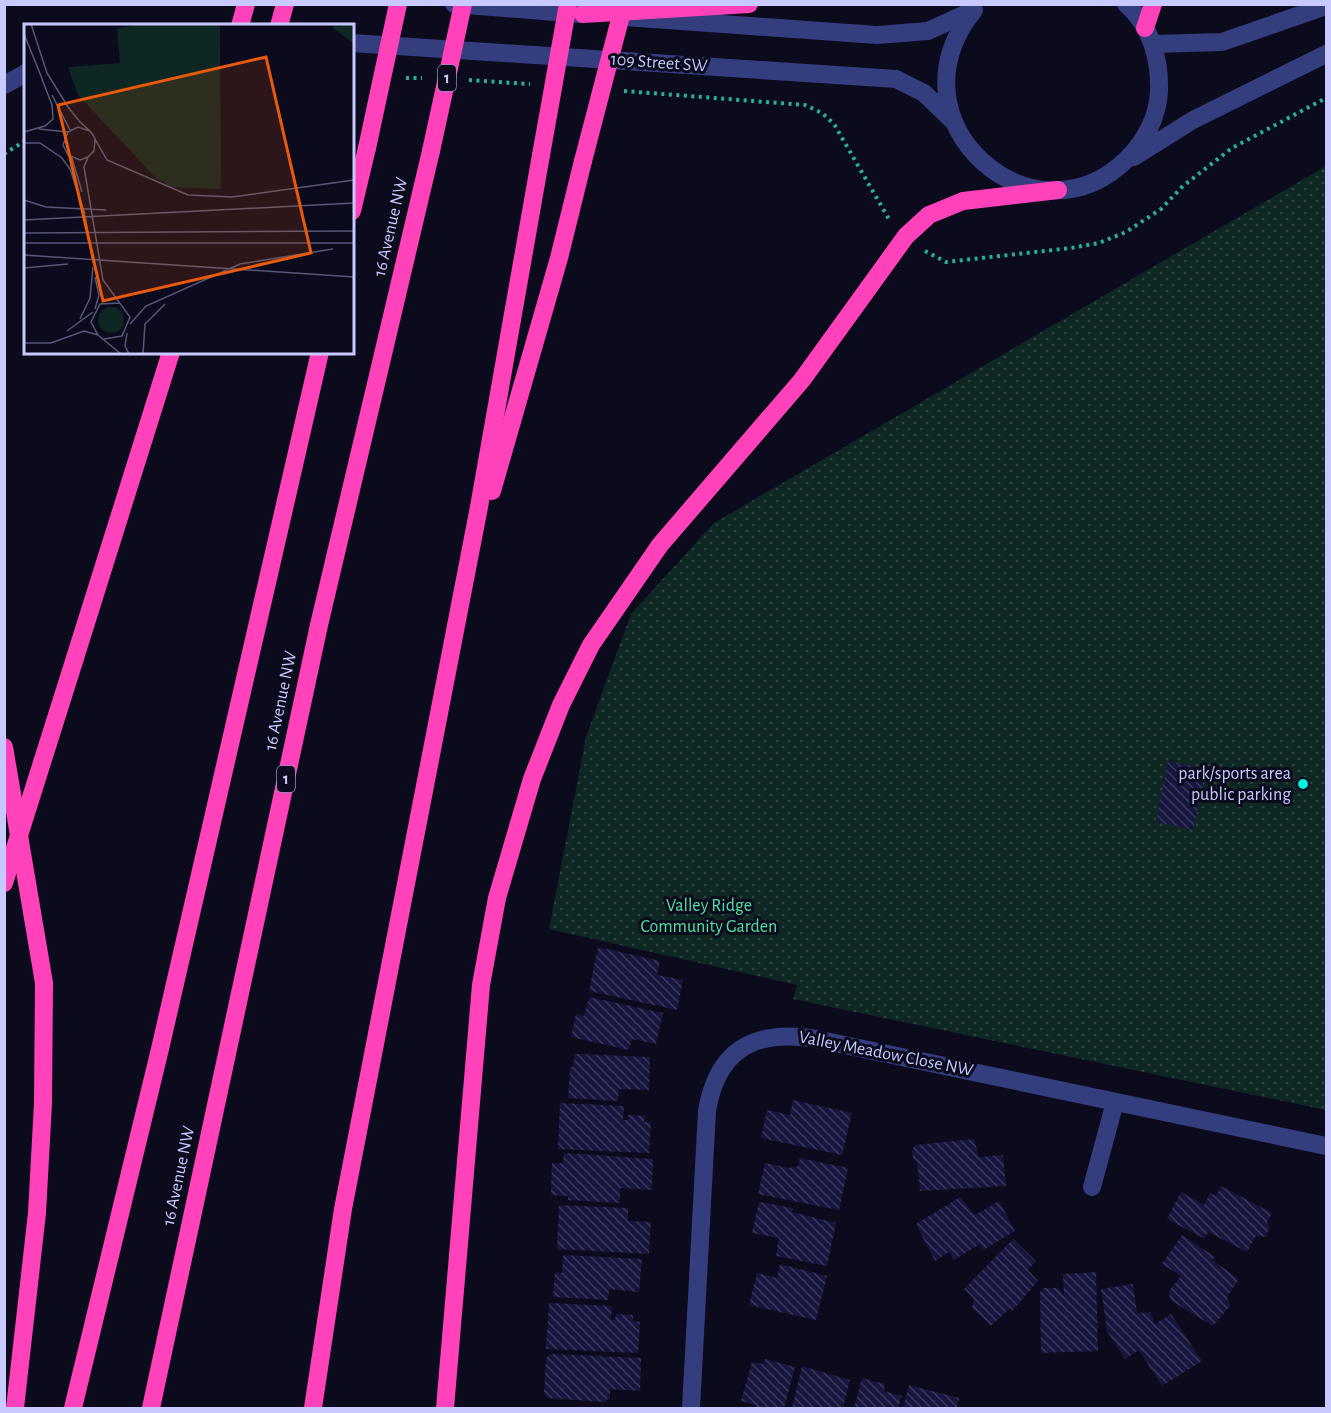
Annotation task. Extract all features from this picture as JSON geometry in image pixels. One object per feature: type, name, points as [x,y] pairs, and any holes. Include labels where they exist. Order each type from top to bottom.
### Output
[{"type":"highway","points":[[241,24],[246,4]]},
{"type":"highway","points":[[280,24],[285,4]]},
{"type":"highway","points":[[354,203],[398,4]]},
{"type":"highway","name":"16 Avenue NW","points":[[151,1408],[319,625],[463,4]]},
{"type":"highway","points":[[462,596],[559,258],[624,4]]},
{"type":"highway","points":[[313,1408],[343,1209],[462,596],[541,155],[575,9],[749,4]]},
{"type":"highway","points":[[1149,36],[1153,4]]},
{"type":"highway","points":[[445,1408],[481,985],[497,897],[532,779],[556,716],[591,645],[660,545],[802,380],[906,236],[929,215],[963,201],[1058,190]]},
{"type":"highway","points":[[153,405],[165,354]]},
{"type":"highway","points":[[4,883],[170,354]]},
{"type":"highway","points":[[73,1408],[163,1038],[320,354]]},
{"type":"highway","points":[[4,747],[44,983],[43,1103],[37,1213],[15,1408]]},
{"type":"street","points":[[454,4],[575,9],[877,35],[928,31],[977,8]]},
{"type":"street","points":[[1118,168],[1137,149],[1151,125],[1159,98],[1160,71],[1149,36],[1126,4]]},
{"type":"street","points":[[1149,36],[1222,42],[1326,6]]},
{"type":"street","points":[[977,8],[957,36],[948,63],[946,92],[952,120],[965,144],[983,164],[1014,182],[1031,188],[1058,190],[1089,183],[1118,168],[1193,120],[1326,54]]},
{"type":"street","name":"109 Street SW","points":[[354,43],[896,79],[924,93],[952,120]]},
{"type":"street","points":[[4,85],[24,74]]},
{"type":"street","name":"Valley Meadow Close NW","points":[[691,1408],[707,1111],[713,1081],[735,1052],[748,1043],[788,1035],[811,1038],[1326,1146]]},
{"type":"street","points":[[1092,1187],[1115,1102]]},
{"type":"path","points":[[399,77],[434,79]]},
{"type":"path","points":[[457,80],[539,85]]},
{"type":"path","points":[[621,90],[805,105],[822,113],[834,124],[889,219],[924,250],[946,262],[1099,243],[1126,232],[1161,209],[1183,186],[1232,148],[1326,98]]},
{"type":"path","points":[[4,154],[24,141]]},
{"type":"green space","name":"Valley Ridge Community Garden","points":[[1326,166],[1326,1110],[793,999],[797,985],[549,929],[586,737],[631,614],[714,523]]},
{"type":"building","points":[[1168,761],[1206,769],[1193,830],[1156,822]]},
{"type":"building","points":[[598,947],[660,961],[657,975],[683,980],[677,1010],[589,991]]},
{"type":"building","points":[[589,997],[663,1013],[656,1044],[632,1039],[629,1050],[571,1037],[576,1014],[584,1016]]},
{"type":"building","points":[[575,1054],[650,1057],[649,1090],[619,1089],[618,1101],[568,1098],[570,1067],[573,1067]]},
{"type":"building","points":[[793,1100],[852,1113],[842,1155],[761,1138],[767,1110],[790,1115]]},
{"type":"building","points":[[560,1103],[624,1106],[623,1120],[628,1120],[628,1115],[645,1116],[644,1122],[651,1122],[649,1153],[558,1149]]},
{"type":"building","points":[[974,1139],[979,1157],[1003,1155],[1006,1186],[920,1191],[917,1162],[913,1159],[912,1150],[915,1145]]},
{"type":"building","points":[[564,1153],[653,1159],[652,1190],[621,1188],[619,1203],[568,1200],[568,1196],[551,1195],[552,1163],[563,1163]]},
{"type":"building","points":[[800,1158],[848,1168],[839,1210],[758,1194],[765,1163],[789,1168],[798,1166]]},
{"type":"building","points":[[1221,1186],[1272,1213],[1267,1222],[1270,1228],[1265,1237],[1256,1236],[1247,1252],[1208,1232],[1205,1239],[1167,1219],[1181,1192],[1204,1205],[1210,1193],[1216,1196]]},
{"type":"building","points":[[960,1197],[975,1215],[999,1201],[1015,1231],[983,1250],[980,1244],[954,1260],[949,1252],[935,1261],[916,1224]]},
{"type":"building","points":[[759,1202],[793,1208],[792,1212],[836,1223],[827,1266],[776,1256],[779,1238],[752,1233]]},
{"type":"building","points":[[559,1205],[628,1208],[628,1221],[651,1222],[649,1254],[557,1249]]},
{"type":"building","points":[[1182,1235],[1215,1257],[1212,1260],[1239,1279],[1227,1297],[1230,1306],[1213,1326],[1170,1300],[1169,1291],[1181,1276],[1162,1264]]},
{"type":"building","points":[[1013,1239],[1036,1261],[1028,1270],[1038,1281],[1012,1311],[1010,1308],[991,1326],[972,1308],[974,1299],[964,1289]]},
{"type":"building","points":[[563,1255],[642,1259],[639,1292],[609,1289],[608,1300],[553,1297],[555,1272],[562,1273]]},
{"type":"building","points":[[780,1264],[827,1276],[816,1320],[749,1305],[757,1273],[777,1278]]},
{"type":"building","points":[[1096,1272],[1098,1351],[1041,1353],[1040,1292],[1044,1288],[1058,1288],[1064,1296],[1063,1274]]},
{"type":"building","points":[[1133,1284],[1137,1313],[1150,1312],[1155,1324],[1171,1314],[1202,1361],[1162,1386],[1139,1350],[1125,1359],[1107,1331],[1101,1289]]},
{"type":"building","points":[[549,1303],[612,1306],[611,1320],[615,1320],[616,1314],[633,1315],[633,1321],[640,1322],[638,1353],[546,1349]]},
{"type":"building","points":[[551,1354],[641,1358],[640,1391],[610,1389],[610,1397],[605,1402],[548,1398],[544,1393],[546,1358]]},
{"type":"building","points":[[765,1359],[795,1367],[784,1408],[755,1408],[756,1405],[741,1401],[752,1362],[763,1364]]},
{"type":"building","points":[[802,1366],[850,1380],[843,1408],[792,1408]]},
{"type":"building","points":[[862,1378],[885,1384],[884,1391],[902,1396],[898,1408],[854,1408]]},
{"type":"building","points":[[909,1385],[959,1398],[957,1408],[903,1408]]},
{"type":"place","name":"park/sports area public parking","points":[[1303,784]]}]
